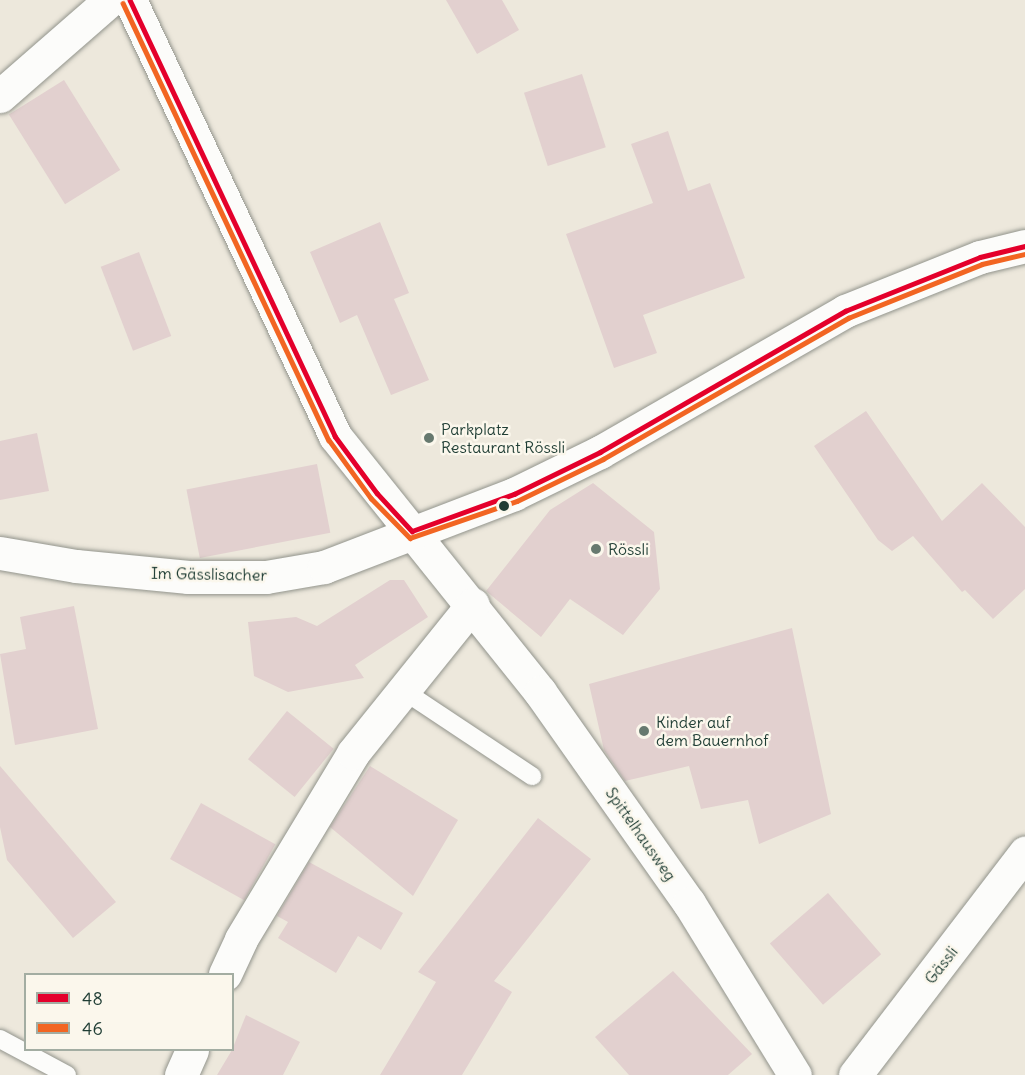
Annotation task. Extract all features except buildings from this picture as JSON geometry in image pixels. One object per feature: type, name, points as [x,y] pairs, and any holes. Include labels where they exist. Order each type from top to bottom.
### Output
[{"type":"street","points":[[0,96],[110,0]]},
{"type":"street","name":"Spittelhausweg","points":[[130,0],[335,436],[377,493],[473,604],[689,903],[795,1075]]},
{"type":"street","name":"Im Gässlisacher","points":[[0,553],[76,566],[188,577],[266,577],[324,567],[412,531],[514,494],[600,452],[845,311],[980,257],[1025,246]]},
{"type":"street","points":[[226,973],[241,939],[353,753],[473,604]]},
{"type":"street","name":"Gässli","points":[[855,1075],[1018,867],[1025,853]]},
{"type":"street","points":[[181,1075],[192,1051]]},
{"type":"lane","points":[[404,691],[532,776]]},
{"type":"lane","points":[[0,1039],[67,1075]]},
{"type":"transit line","name":"48","points":[[130,0],[335,436],[377,493],[412,531]]},
{"type":"transit line","name":"46","points":[[123,3],[329,440],[371,498],[410,538],[517,501],[603,459],[848,318],[982,264],[1025,254]]},
{"type":"transit line","name":"48","points":[[412,531],[514,494],[600,452],[845,311],[980,257],[1025,246]]},
{"type":"place","name":"Parkplatz Restaurant Rössli","points":[[429,438]]},
{"type":"place","name":"Rössli","points":[[596,549]]},
{"type":"place","name":"Kinder auf dem Bauernhof","points":[[644,731]]}]
